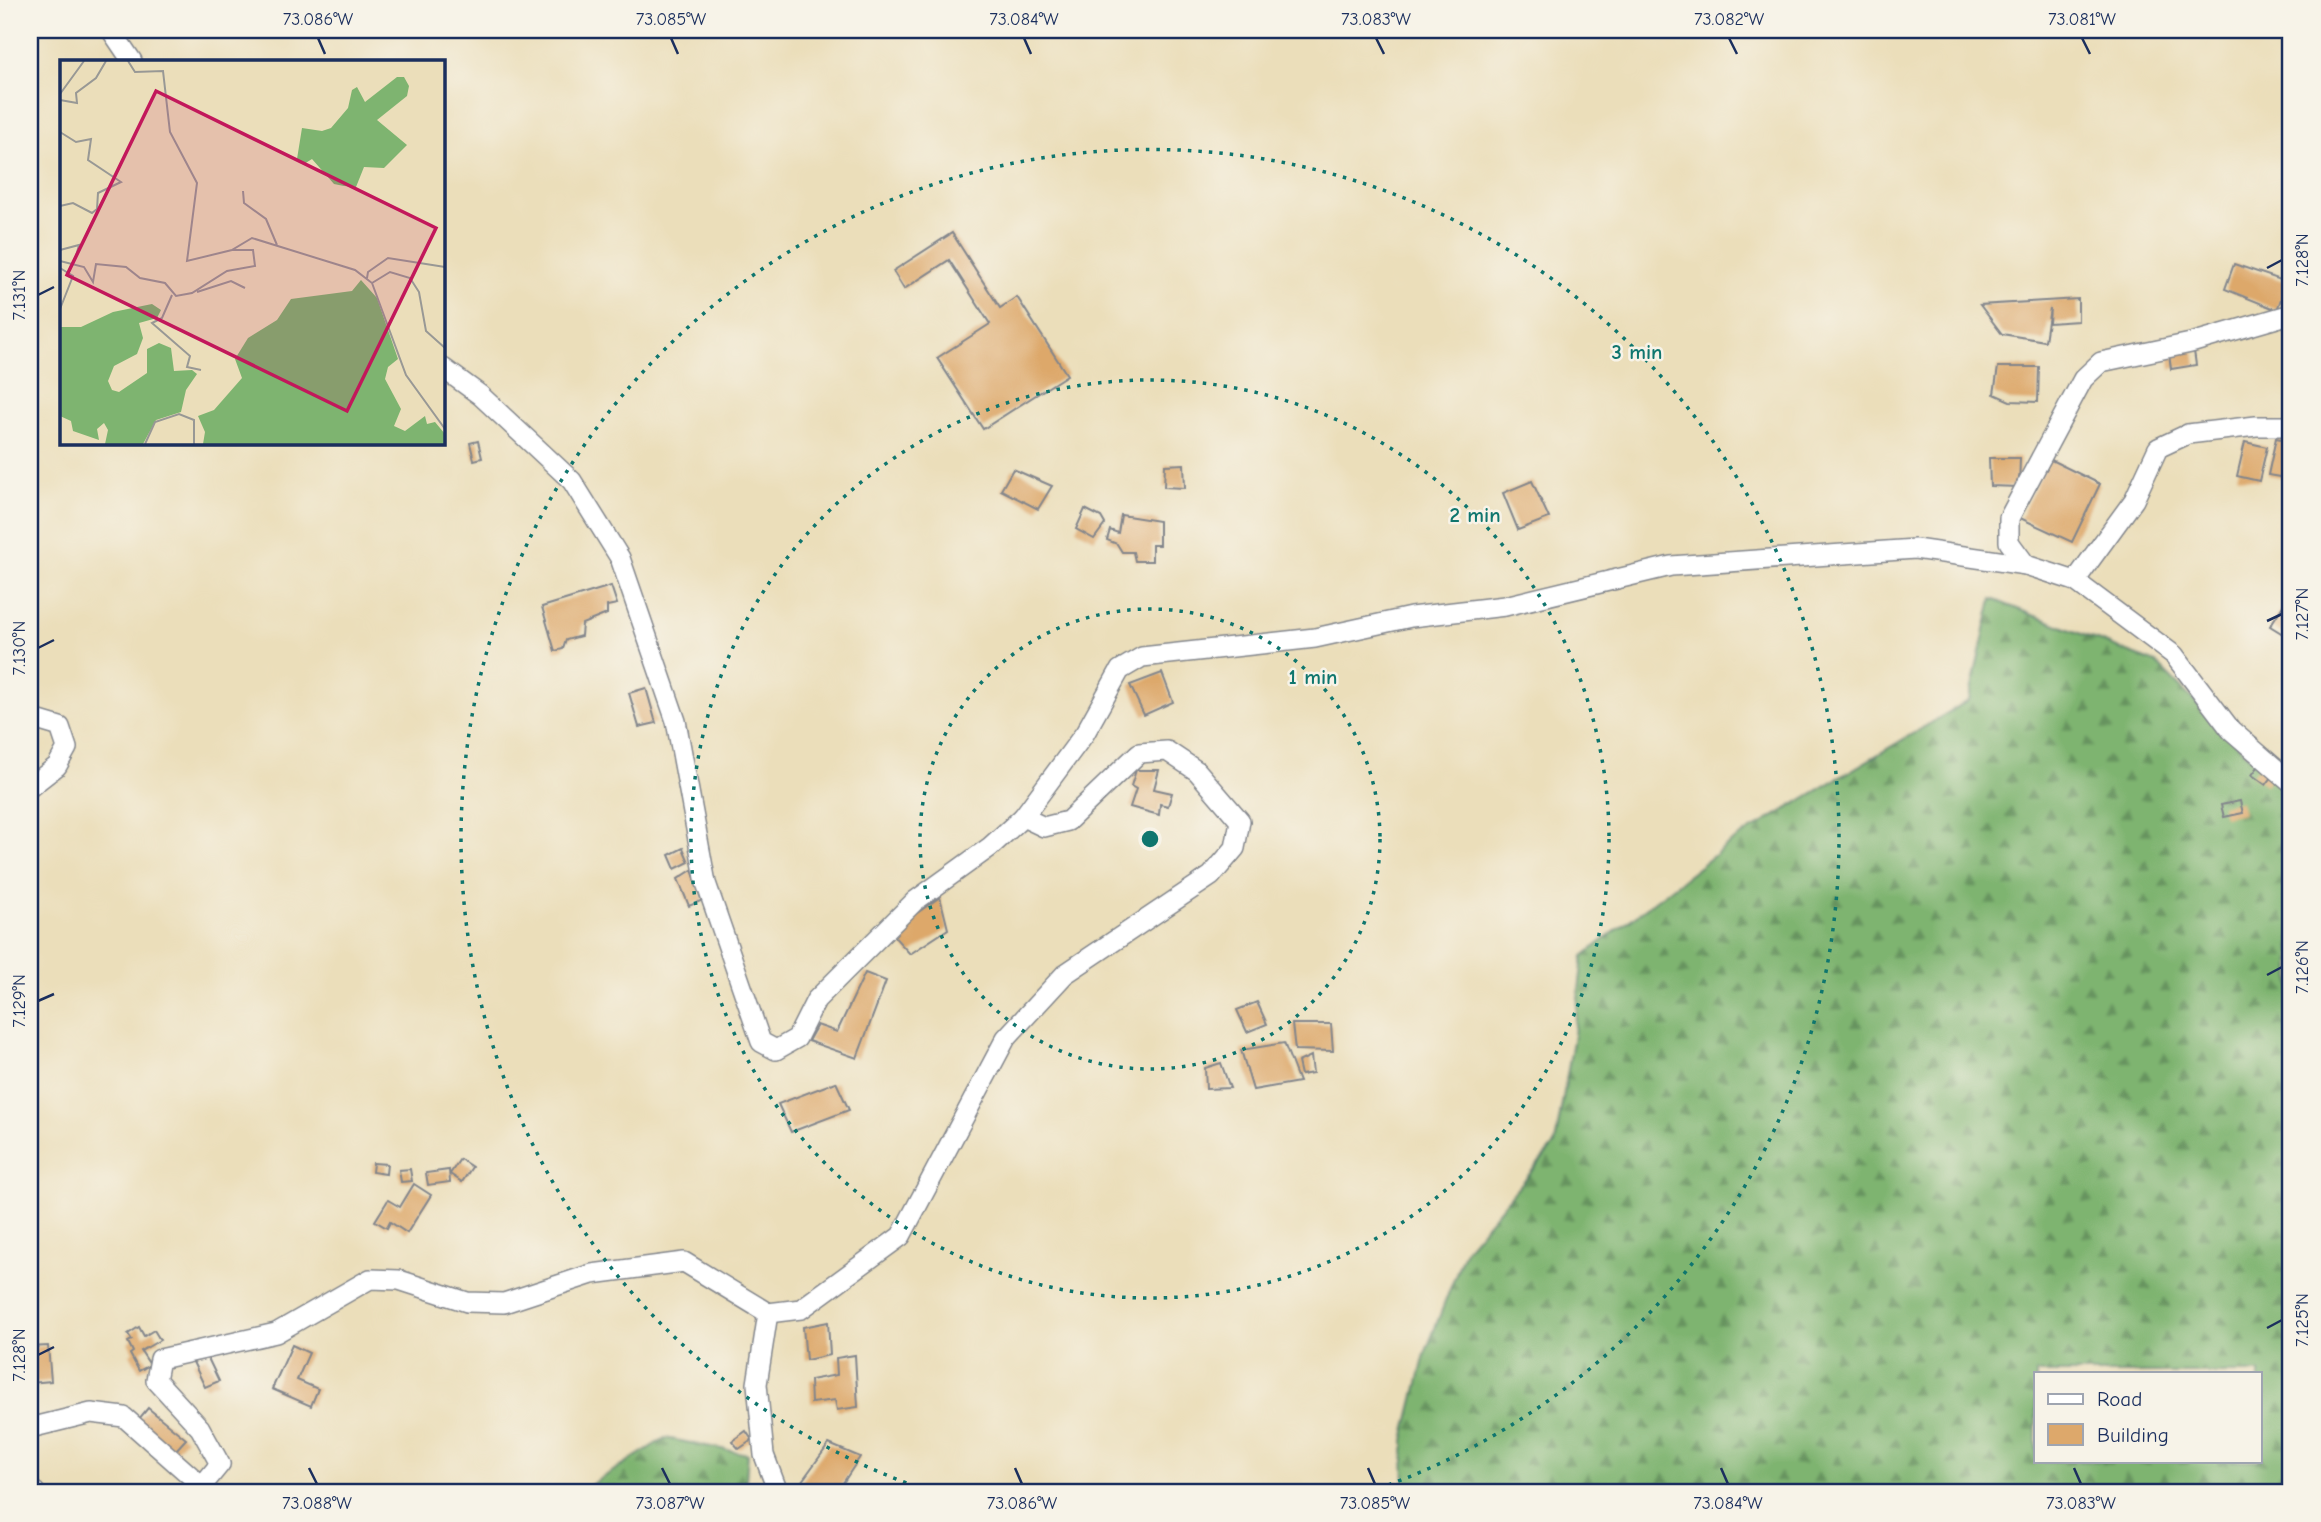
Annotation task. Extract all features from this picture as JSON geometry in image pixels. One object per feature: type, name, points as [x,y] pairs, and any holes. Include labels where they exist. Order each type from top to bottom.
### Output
[{"type":"street","points":[[111,30],[131,60]]},
{"type":"street","points":[[2026,565],[2009,542],[2009,518],[2083,379],[2092,370],[2101,362],[2191,343],[2291,314]]},
{"type":"street","points":[[444,369],[480,395],[572,481],[620,558],[676,721],[706,883],[761,1042],[776,1050],[797,1038],[816,1000],[915,901],[990,847],[1023,817],[1085,733],[1120,670],[1142,657],[1315,638],[1411,617],[1505,606],[1671,566],[1915,549],[2026,565],[2075,581],[2174,655],[2231,730],[2291,782]]},
{"type":"street","points":[[2075,581],[2134,500],[2158,448],[2188,434],[2256,426],[2291,426]]},
{"type":"street","points":[[30,718],[60,727],[67,748],[57,766],[30,787]]},
{"type":"street","points":[[30,1428],[91,1413],[124,1417],[202,1486],[220,1464],[200,1428],[156,1380],[160,1359],[276,1333],[370,1279],[399,1280],[467,1302],[504,1303],[592,1274],[684,1262],[768,1312],[801,1309],[901,1236],[1006,1038],[1065,974],[1211,876],[1235,848],[1240,821],[1196,771],[1167,751],[1139,753],[1068,821],[1044,827],[1023,817]]},
{"type":"street","points":[[768,1312],[757,1384],[764,1455],[778,1492]]},
{"type":"street","points":[[30,1490],[35,1492]]},
{"type":"green space","points":[[1992,599],[2156,663],[2291,798],[2291,1492],[1405,1492],[1404,1440],[1425,1354],[1465,1250],[1555,1144],[1574,1035],[1583,956],[1733,841],[1969,700]]},
{"type":"green space","points":[[665,1438],[748,1454],[745,1492],[580,1492]]},
{"type":"building","points":[[952,233],[1000,308],[1017,297],[1067,375],[983,429],[937,358],[990,324],[949,260],[904,289],[893,271]]},
{"type":"building","points":[[2234,264],[2287,282],[2277,310],[2225,289]]},
{"type":"building","points":[[2078,299],[2078,321],[2049,323],[2050,308],[2045,341],[2002,334],[1980,305]]},
{"type":"building","points":[[2194,351],[2196,365],[2171,369],[2169,354]]},
{"type":"building","points":[[1998,367],[2039,367],[2038,402],[2010,401],[1994,394]]},
{"type":"building","points":[[2276,438],[2291,441],[2291,479],[2268,475]]},
{"type":"building","points":[[478,441],[482,458],[474,460],[470,443]]},
{"type":"building","points":[[2245,442],[2267,447],[2259,481],[2237,476]]},
{"type":"building","points":[[1989,458],[2020,458],[2019,487],[1990,486]]},
{"type":"building","points":[[2049,459],[2100,484],[2072,542],[2020,518]]},
{"type":"building","points":[[1184,464],[1185,488],[1164,487],[1165,465]]},
{"type":"building","points":[[1013,469],[1052,486],[1038,509],[1001,490]]},
{"type":"building","points":[[1532,481],[1549,518],[1518,530],[1503,493]]},
{"type":"building","points":[[1085,509],[1101,517],[1105,524],[1094,539],[1076,529]]},
{"type":"building","points":[[1121,515],[1159,521],[1159,545],[1152,545],[1152,561],[1135,561],[1133,552],[1122,552],[1117,544],[1107,540],[1110,530],[1118,533]]},
{"type":"building","points":[[611,586],[617,604],[607,606],[607,614],[582,624],[581,636],[566,640],[563,649],[555,651],[542,607]]},
{"type":"building","points":[[2286,601],[2291,604],[2291,639],[2270,626]]},
{"type":"building","points":[[1162,673],[1173,702],[1144,715],[1130,685]]},
{"type":"building","points":[[646,688],[656,723],[639,727],[629,693]]},
{"type":"building","points":[[2264,759],[2278,769],[2266,785],[2252,775]]},
{"type":"building","points":[[1136,770],[1159,770],[1154,789],[1172,793],[1168,806],[1160,804],[1159,815],[1130,807],[1136,789],[1131,786]]},
{"type":"building","points":[[2240,801],[2243,813],[2224,817],[2221,805]]},
{"type":"building","points":[[683,848],[689,862],[675,869],[669,855]]},
{"type":"building","points":[[692,870],[703,900],[689,906],[678,879]]},
{"type":"building","points":[[940,897],[948,929],[910,954],[890,932]]},
{"type":"building","points":[[865,973],[886,981],[857,1058],[808,1041],[817,1025],[837,1032]]},
{"type":"building","points":[[1257,1002],[1267,1024],[1247,1032],[1237,1010]]},
{"type":"building","points":[[1292,1024],[1331,1024],[1333,1051],[1295,1050]]},
{"type":"building","points":[[1284,1043],[1299,1082],[1253,1090],[1241,1050]]},
{"type":"building","points":[[1311,1056],[1313,1073],[1301,1075],[1298,1062]]},
{"type":"building","points":[[1221,1063],[1230,1088],[1206,1089],[1205,1068]]},
{"type":"building","points":[[836,1082],[849,1110],[791,1132],[778,1104]]},
{"type":"building","points":[[460,1159],[472,1167],[462,1182],[450,1174]]},
{"type":"building","points":[[373,1163],[387,1164],[386,1174],[372,1172]]},
{"type":"building","points":[[410,1169],[412,1181],[401,1182],[399,1170]]},
{"type":"building","points":[[449,1170],[450,1182],[428,1185],[426,1173]]},
{"type":"building","points":[[414,1184],[431,1195],[407,1233],[390,1222],[387,1228],[375,1221],[388,1200],[400,1207]]},
{"type":"building","points":[[828,1322],[830,1355],[806,1360],[803,1327]]},
{"type":"building","points":[[139,1327],[144,1336],[154,1330],[160,1340],[141,1351],[150,1365],[139,1371],[130,1354],[133,1352],[128,1342],[132,1340],[128,1334]]},
{"type":"building","points":[[292,1345],[309,1353],[297,1380],[318,1389],[311,1406],[272,1389]]},
{"type":"building","points":[[48,1346],[51,1381],[30,1383],[30,1347]]},
{"type":"building","points":[[855,1355],[858,1407],[837,1410],[835,1400],[811,1403],[810,1380],[837,1375],[836,1358]]},
{"type":"building","points":[[207,1356],[219,1381],[205,1387],[193,1362]]},
{"type":"building","points":[[148,1408],[186,1439],[175,1451],[138,1420]]},
{"type":"building","points":[[746,1431],[752,1440],[739,1449],[732,1441]]},
{"type":"building","points":[[829,1444],[860,1457],[837,1492],[802,1492],[808,1489],[799,1485]]}]
